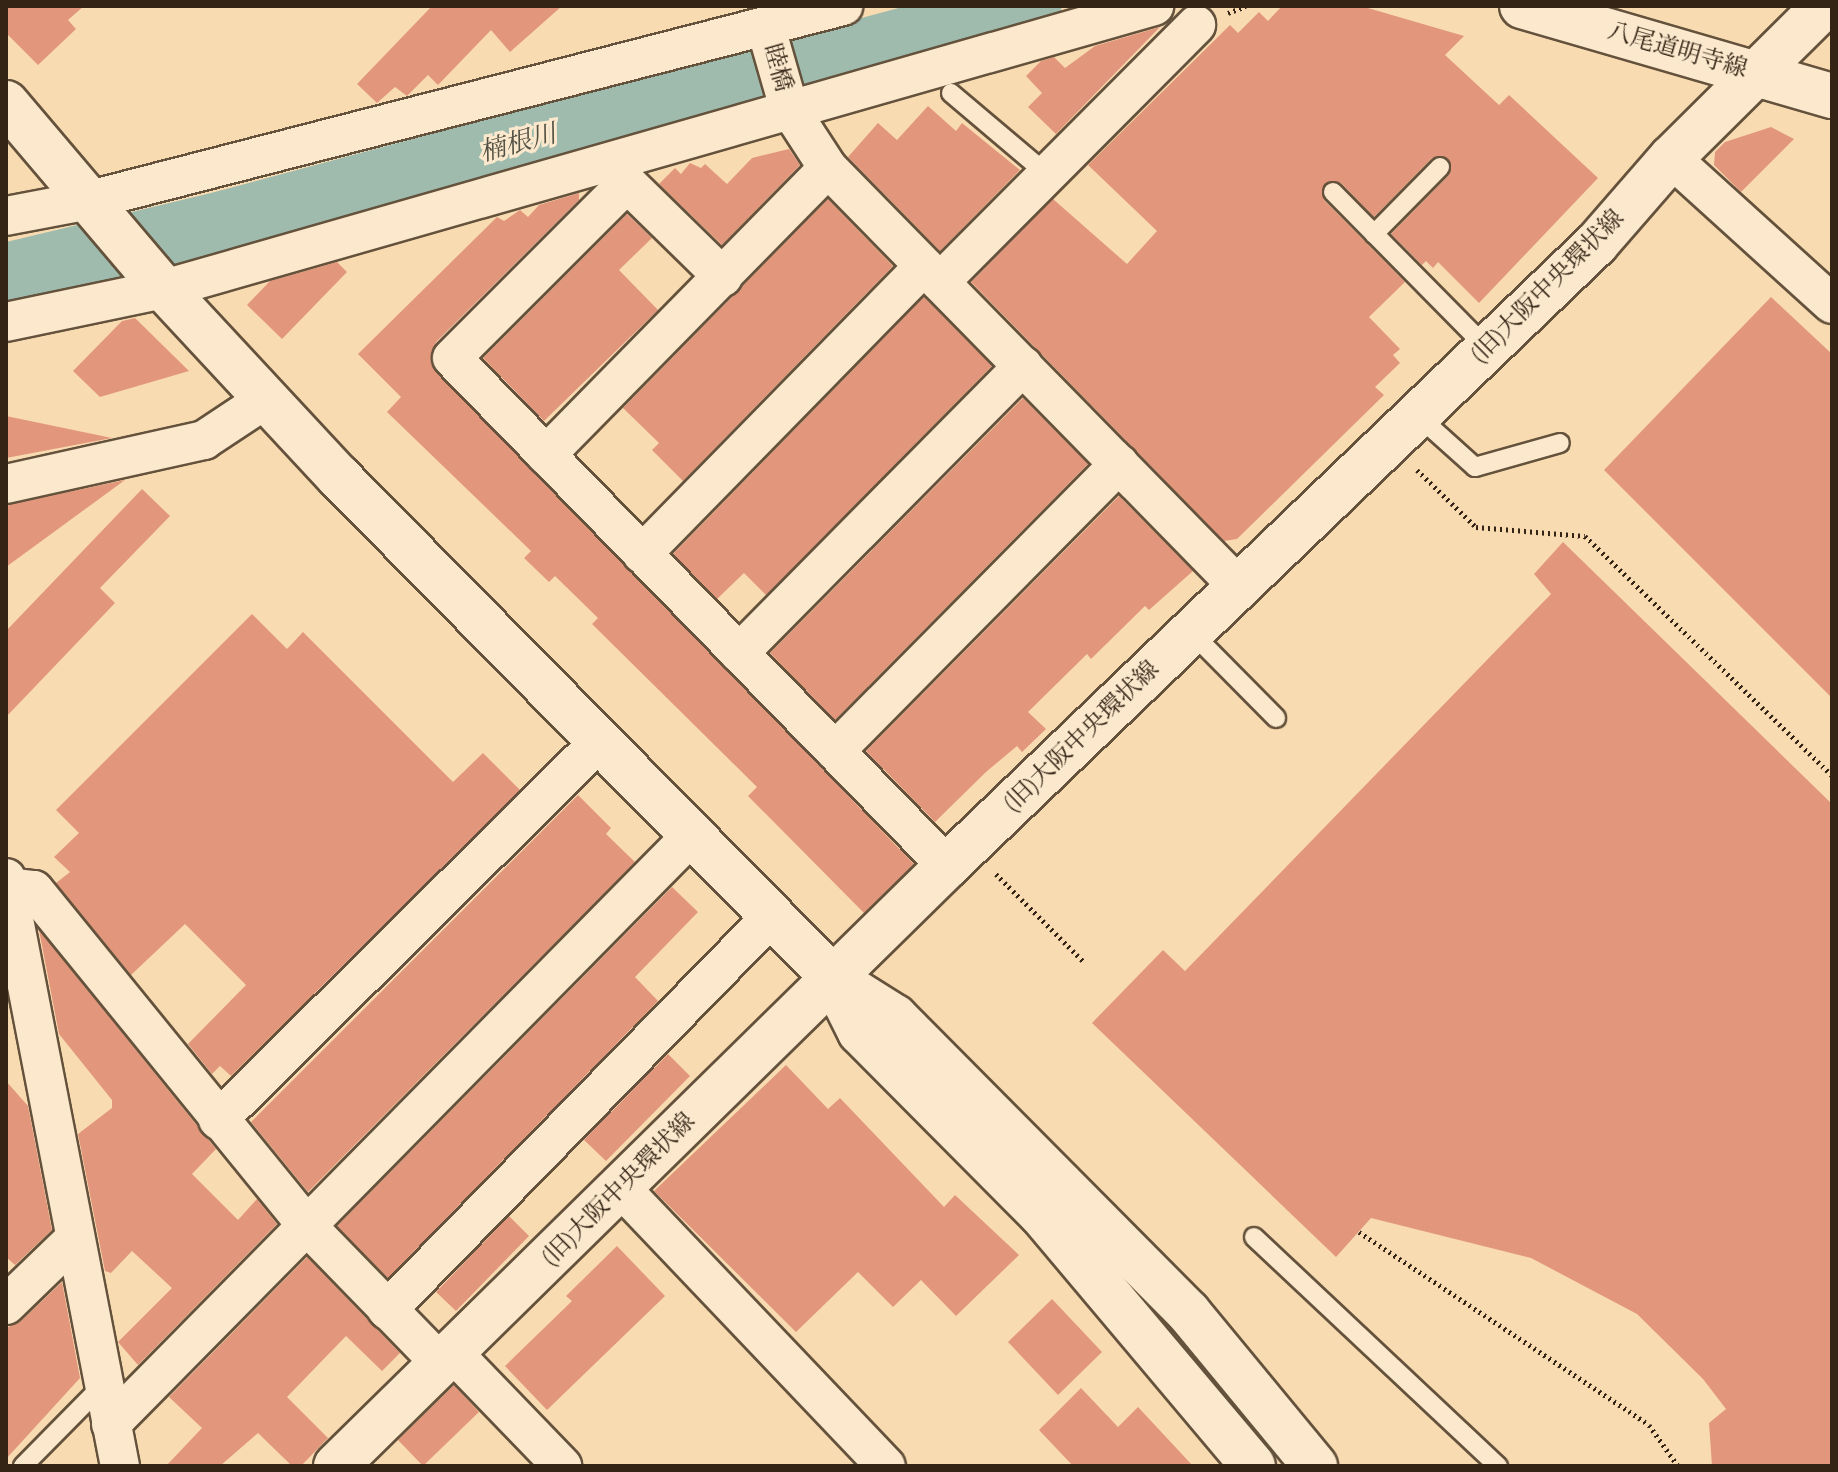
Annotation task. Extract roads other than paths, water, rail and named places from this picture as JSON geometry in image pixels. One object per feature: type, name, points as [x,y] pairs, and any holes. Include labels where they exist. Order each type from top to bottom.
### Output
[{"type":"street","points":[[6,216],[96,207],[843,6]]},
{"type":"street","points":[[6,322],[160,283],[1154,6]]},
{"type":"street","name":"八尾道明寺線","points":[[1522,6],[1832,96]]},
{"type":"street","name":"(旧)大阪中央環状線","points":[[336,1466],[448,1360],[947,866],[1597,243],[1671,158],[1824,6]]},
{"type":"street","points":[[642,554],[932,274],[1047,174],[1196,25]]},
{"type":"street","name":"睦橋","points":[[766,28],[789,108],[828,168],[1238,586]]},
{"type":"street","points":[[6,103],[160,283],[266,399],[833,978],[895,1017],[1177,1301],[1225,1351],[1315,1466]]},
{"type":"street","points":[[1671,158],[1832,304]]},
{"type":"street","points":[[546,455],[828,168]]},
{"type":"street","points":[[723,277],[627,183],[452,358],[947,866]]},
{"type":"street","points":[[739,653],[1023,366]]},
{"type":"street","points":[[6,484],[204,440],[266,399]]},
{"type":"street","points":[[835,751],[1119,464]]},
{"type":"street","points":[[218,1120],[599,742]]},
{"type":"street","points":[[111,1424],[309,1228],[692,835]]},
{"type":"street","points":[[120,1466],[73,1240],[16,1002],[7,882],[34,890],[218,1120],[309,1228],[387,1310],[448,1360],[562,1466]]},
{"type":"street","points":[[387,1310],[772,916]]},
{"type":"street","points":[[833,978],[860,1032],[1041,1214],[1253,1466]]},
{"type":"street","points":[[621,1188],[886,1466]]},
{"type":"street","points":[[6,1305],[73,1240]]},
{"type":"lane","points":[[951,93],[1047,174]]},
{"type":"lane","points":[[1374,234],[1440,167]]},
{"type":"lane","points":[[1333,192],[1487,348]]},
{"type":"lane","points":[[1417,415],[1475,467],[1560,443]]},
{"type":"lane","points":[[1191,632],[1276,718]]},
{"type":"lane","points":[[1254,1237],[1498,1466]]},
{"type":"lane","points":[[23,1466],[103,1385]]},
{"type":"waterway","name":"楠根川","points":[[6,275],[227,222],[1029,6]]}]
